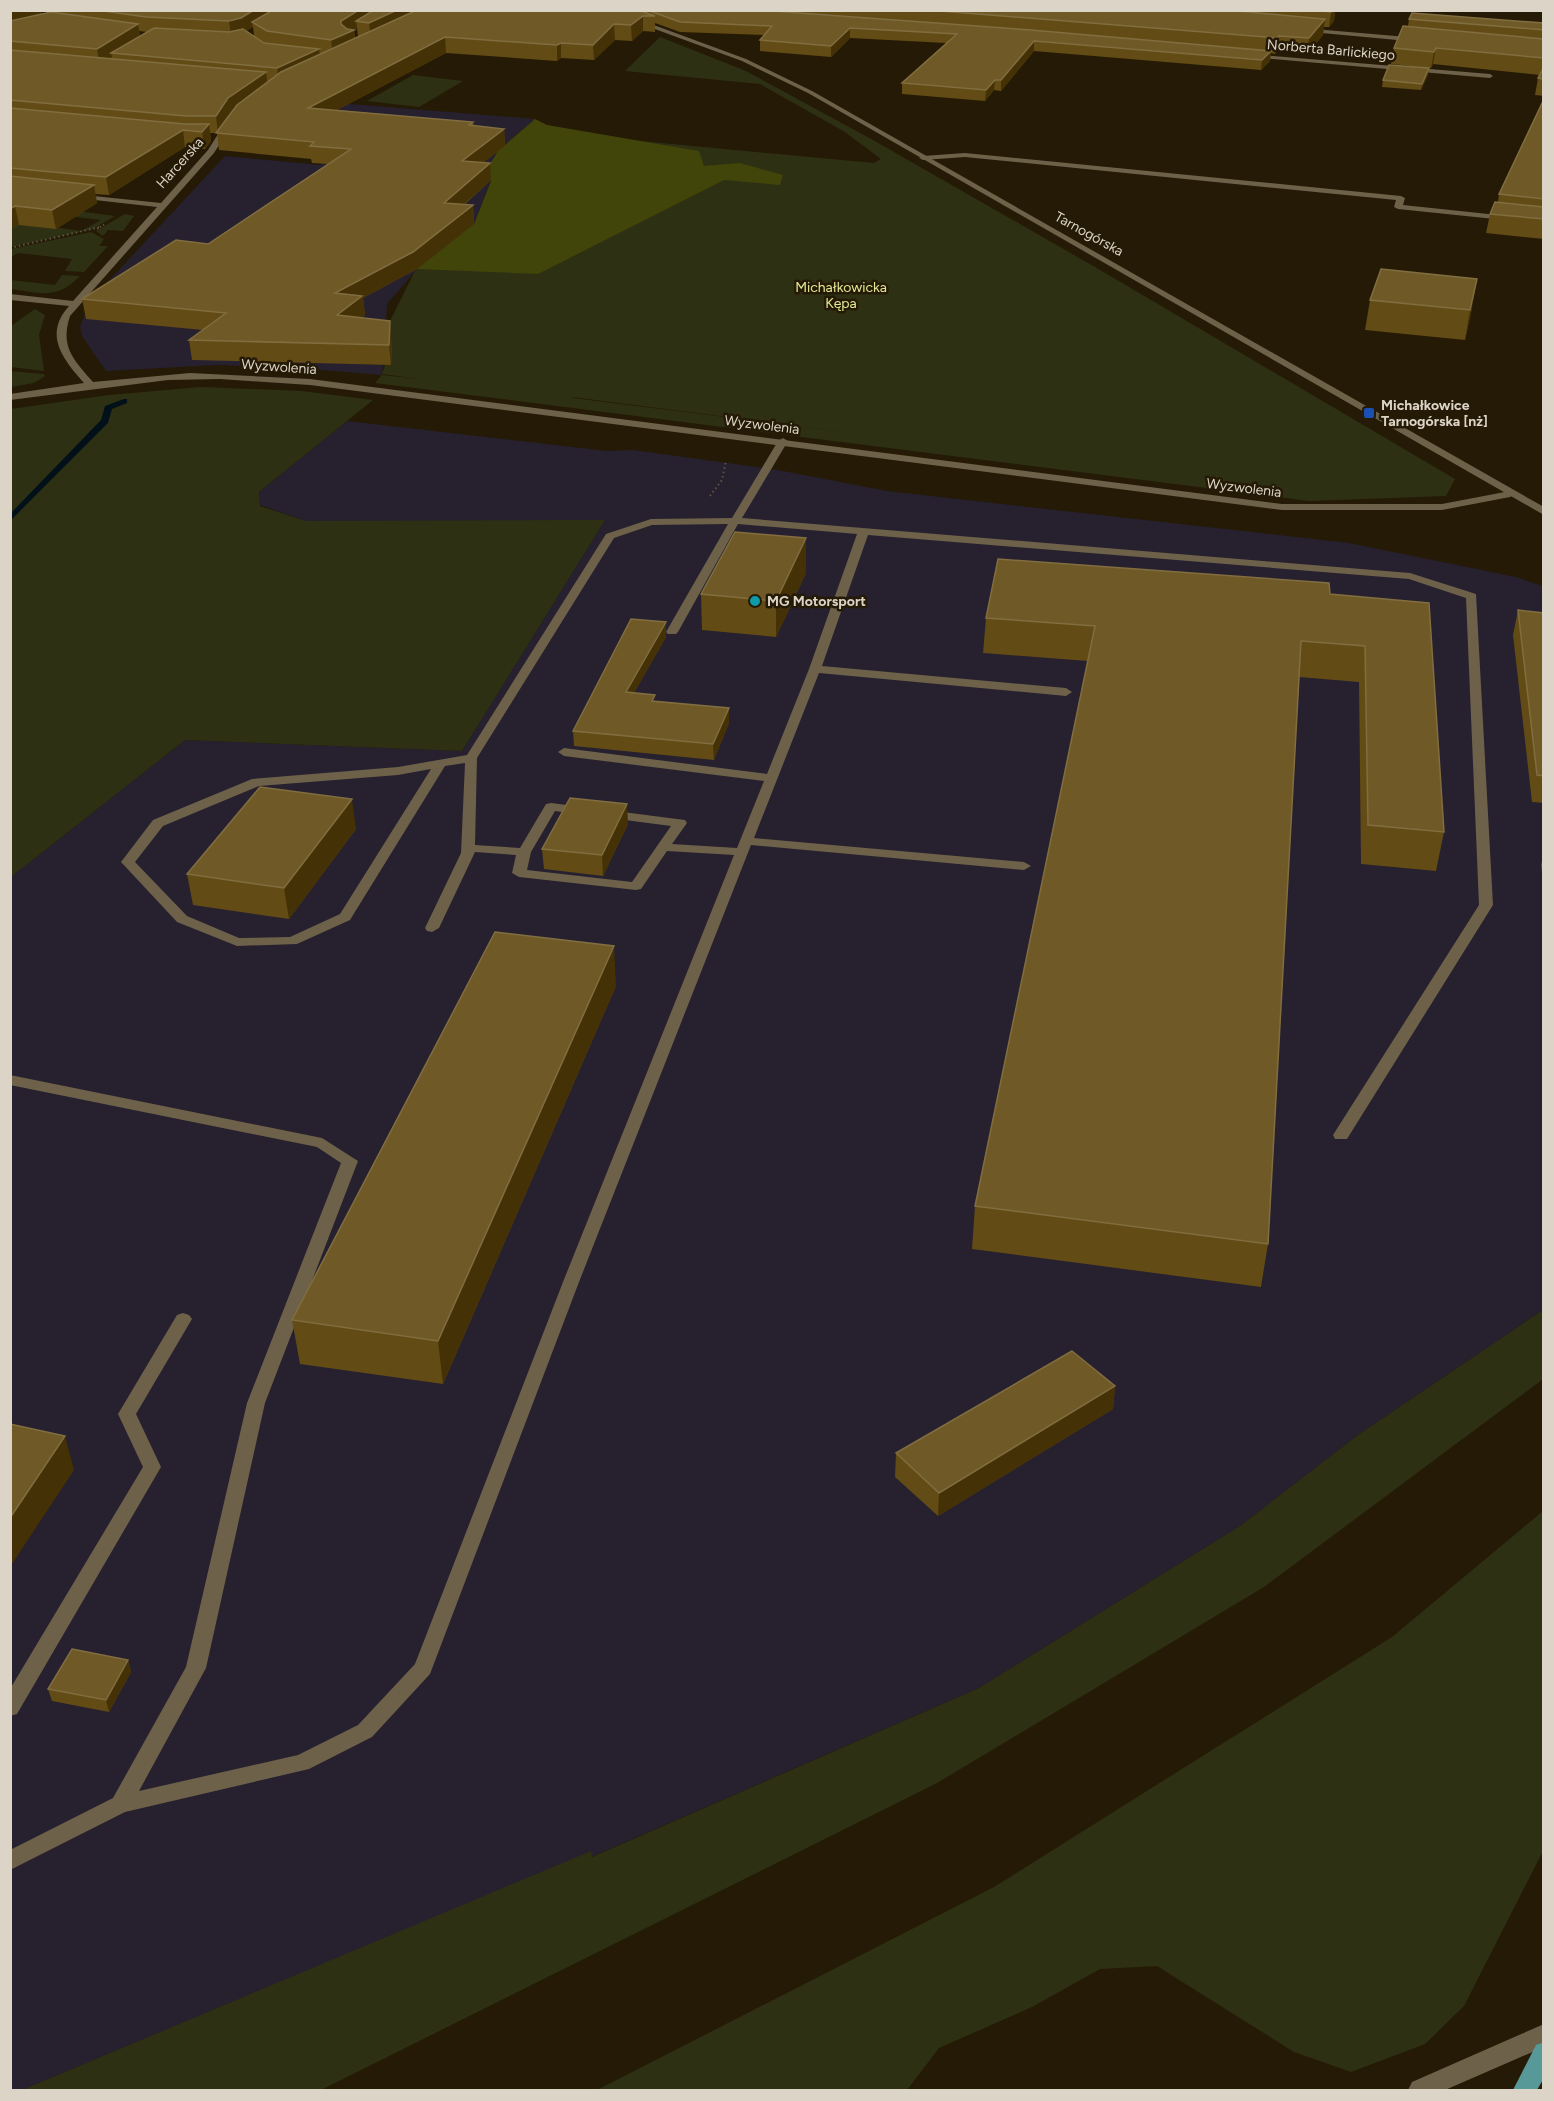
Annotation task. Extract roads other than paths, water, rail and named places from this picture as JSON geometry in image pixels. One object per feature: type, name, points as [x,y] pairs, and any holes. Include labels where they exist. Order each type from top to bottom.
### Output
[{"type":"main road","points":[[1525,2091],[1544,2053]]},
{"type":"street","points":[[607,13],[638,14]]},
{"type":"street","name":"Tarnogórska","points":[[607,13],[690,39],[771,72],[810,92],[1544,512]]},
{"type":"street","points":[[1296,29],[1426,40]]},
{"type":"street","name":"Norberta Barlickiego","points":[[1243,55],[1490,76]]},
{"type":"street","name":"Harcerska","points":[[91,386],[62,348],[60,339],[62,324],[73,304],[211,151],[235,118]]},
{"type":"street","points":[[208,138],[219,137]]},
{"type":"street","points":[[923,158],[965,155],[1401,198],[1398,207],[1544,222]]},
{"type":"street","points":[[68,195],[161,205]]},
{"type":"street","points":[[10,297],[73,304]]},
{"type":"street","name":"Wyzwolenia","points":[[10,397],[189,376],[310,382],[783,441],[1282,507],[1442,507],[1510,494]]},
{"type":"street","points":[[672,632],[783,441]]},
{"type":"street","points":[[432,928],[468,848],[471,758],[610,536],[651,522],[735,521],[1410,576],[1472,596],[1486,905],[1341,1135]]},
{"type":"street","points":[[10,1861],[121,1804],[302,1763],[365,1731],[423,1668],[567,1293],[815,669],[863,533]]},
{"type":"street","points":[[815,669],[1065,692]]},
{"type":"street","points":[[564,752],[771,778]]},
{"type":"street","points":[[441,763],[345,917],[292,941],[237,942],[182,919],[128,862],[158,823],[257,782],[398,771],[441,763],[471,758]]},
{"type":"street","points":[[551,807],[680,823],[636,886],[519,873],[524,852],[551,807]]},
{"type":"street","points":[[663,847],[744,846],[1024,866]]},
{"type":"street","points":[[468,848],[524,852]]},
{"type":"street","points":[[10,1080],[322,1143],[350,1161],[256,1403],[196,1668],[121,1804]]},
{"type":"street","points":[[10,1708],[152,1467],[127,1414],[183,1319]]},
{"type":"street","points":[[1420,2091],[1544,2035]]},
{"type":"waterway","points":[[10,519],[105,421],[108,408],[124,401]]},
{"type":"place","name":"Michałkowice Tarnogórska [nż]","points":[[1369,413]]},
{"type":"place","name":"MG Motorsport","points":[[755,601]]},
{"type":"park label","name":"Michałkowicka Kępa","points":[[841,296]]}]
